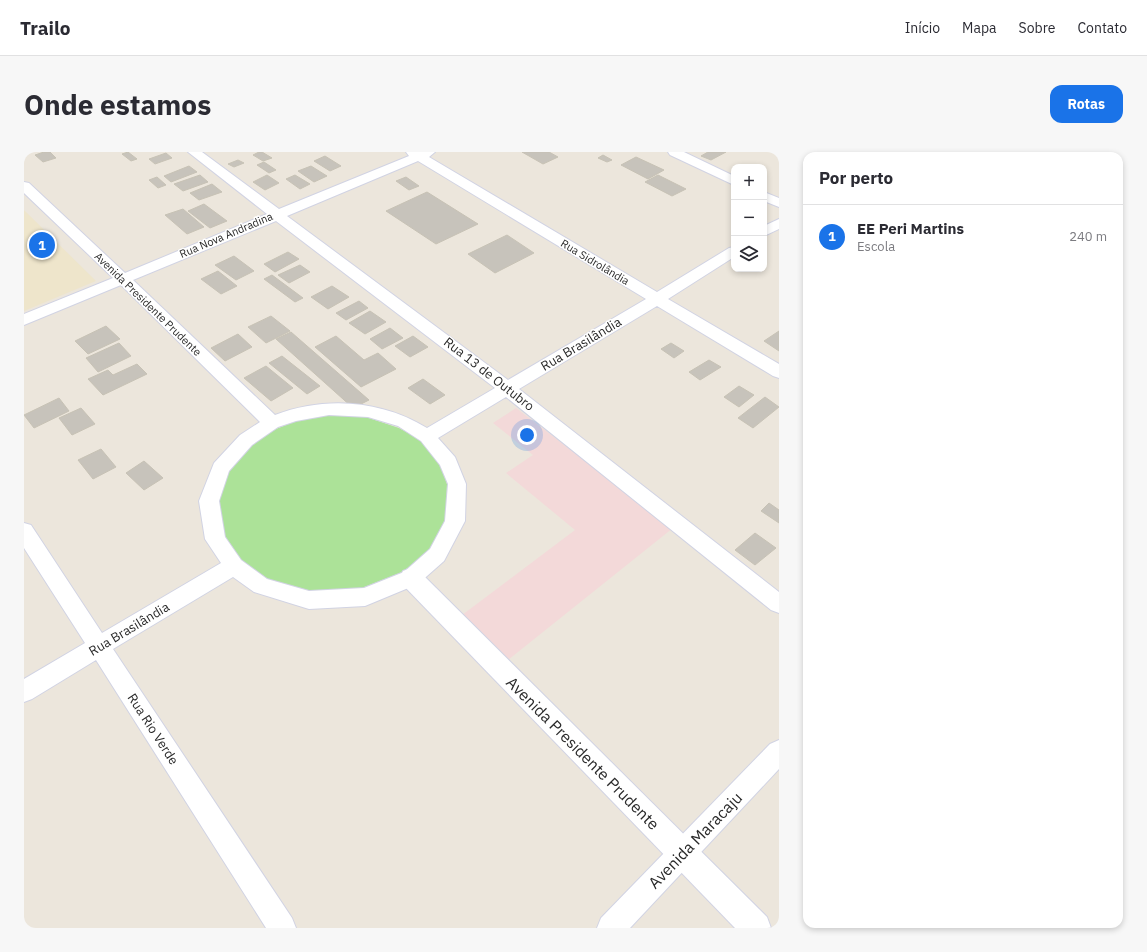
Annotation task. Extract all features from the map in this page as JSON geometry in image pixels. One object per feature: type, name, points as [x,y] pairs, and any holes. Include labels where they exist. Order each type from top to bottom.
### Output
[{"type":"street","name":"Rua 13 de Outubro","points":[[194,152],[507,388],[779,604]]},
{"type":"street","points":[[674,152],[731,180]]},
{"type":"street","name":"Rua Nova Andradina","points":[[24,320],[420,153]]},
{"type":"street","name":"Rua Sidrolândia","points":[[420,153],[657,299],[779,372]]},
{"type":"street","name":"Avenida Presidente Prudente","points":[[24,186],[272,423]]},
{"type":"street","points":[[767,197],[779,203]]},
{"type":"street","points":[[767,230],[779,223]]},
{"type":"street","name":"Rua Brasilândia","points":[[427,436],[657,299],[731,253]]},
{"type":"street","points":[[329,409],[368,411],[404,422],[427,436],[448,462],[457,484],[455,521],[437,555],[411,578],[365,597],[309,600],[261,586],[234,566],[215,539],[209,501],[221,468],[246,440],[272,423],[293,415],[329,409]]},
{"type":"street","name":"Rua Rio Verde","points":[[24,531],[282,928]]},
{"type":"street","name":"Rua Brasilândia","points":[[24,691],[234,566]]},
{"type":"street","name":"Avenida Presidente Prudente","points":[[411,578],[756,928]]},
{"type":"street","name":"Avenida Maracaju","points":[[611,928],[779,752]]},
{"type":"shaded area","points":[[24,210],[96,281],[24,311]]},
{"type":"shaded area","points":[[516,408],[673,528],[508,660],[462,615],[575,530],[506,473],[533,455],[493,423]]},
{"type":"green space","points":[[329,415],[366,417],[399,428],[421,440],[440,464],[447,484],[446,519],[429,550],[405,571],[362,588],[311,591],[268,579],[242,561],[225,536],[219,500],[229,470],[252,444],[276,429],[296,421]]},
{"type":"building","points":[[50,152],[56,158],[43,162],[35,155]]},
{"type":"building","points":[[128,152],[137,159],[131,161],[122,154]]},
{"type":"building","points":[[262,152],[272,158],[263,161],[253,155]]},
{"type":"building","points":[[522,152],[549,152],[558,157],[543,164]]},
{"type":"building","points":[[708,152],[726,152],[711,160],[701,156]]},
{"type":"building","points":[[166,153],[172,158],[155,164],[149,159]]},
{"type":"building","points":[[603,155],[612,160],[607,162],[598,158]]},
{"type":"building","points":[[325,156],[341,166],[330,171],[314,161]]},
{"type":"building","points":[[636,157],[664,170],[648,179],[621,165]]},
{"type":"building","points":[[238,160],[244,163],[234,167],[228,164]]},
{"type":"building","points":[[264,162],[276,170],[269,173],[257,165]]},
{"type":"building","points":[[189,166],[197,172],[171,182],[164,176]]},
{"type":"building","points":[[311,166],[327,176],[314,182],[298,171]]},
{"type":"building","points":[[200,175],[208,182],[183,191],[174,184]]},
{"type":"building","points":[[267,175],[279,183],[265,190],[253,182]]},
{"type":"building","points":[[295,175],[310,184],[300,189],[286,179]]},
{"type":"building","points":[[658,175],[686,189],[672,196],[645,182]]},
{"type":"building","points":[[157,177],[166,185],[158,188],[149,180]]},
{"type":"building","points":[[406,177],[419,186],[409,190],[396,181]]},
{"type":"building","points":[[212,184],[222,192],[199,200],[190,193]]},
{"type":"building","points":[[427,192],[478,224],[436,244],[386,211]]},
{"type":"building","points":[[204,204],[227,221],[210,228],[188,211]]},
{"type":"building","points":[[183,209],[204,227],[187,234],[165,215]]},
{"type":"building","points":[[507,235],[534,253],[495,273],[468,254]]},
{"type":"building","points":[[288,252],[299,259],[275,272],[264,264]]},
{"type":"building","points":[[234,256],[254,271],[236,280],[215,265]]},
{"type":"building","points":[[300,265],[310,272],[289,283],[278,275]]},
{"type":"building","points":[[218,271],[237,286],[221,294],[201,279]]},
{"type":"building","points":[[272,275],[303,298],[295,302],[264,279]]},
{"type":"building","points":[[332,286],[349,297],[328,309],[311,297]]},
{"type":"building","points":[[359,301],[368,308],[346,320],[336,313]]},
{"type":"building","points":[[370,311],[386,322],[365,334],[349,323]]},
{"type":"building","points":[[271,316],[290,331],[266,343],[248,327]]},
{"type":"building","points":[[106,326],[120,339],[88,354],[75,341]]},
{"type":"building","points":[[390,328],[403,338],[382,349],[370,339]]},
{"type":"building","points":[[779,331],[779,351],[764,341]]},
{"type":"building","points":[[291,332],[369,400],[353,408],[276,339]]},
{"type":"building","points":[[238,334],[252,347],[225,361],[211,348]]},
{"type":"building","points":[[336,336],[364,360],[378,353],[396,369],[361,387],[315,347]]},
{"type":"building","points":[[413,336],[428,347],[410,357],[395,346]]},
{"type":"building","points":[[119,343],[131,356],[98,372],[86,358]]},
{"type":"building","points":[[671,343],[684,351],[674,358],[661,349]]},
{"type":"building","points":[[282,356],[320,386],[307,394],[269,363]]},
{"type":"building","points":[[709,360],[721,367],[700,380],[689,372]]},
{"type":"building","points":[[137,364],[147,374],[103,395],[88,379],[108,370],[113,375]]},
{"type":"building","points":[[266,366],[293,388],[271,401],[244,378]]},
{"type":"building","points":[[423,379],[445,395],[430,404],[408,388]]},
{"type":"building","points":[[739,386],[754,395],[739,407],[724,397]]},
{"type":"building","points":[[765,397],[779,407],[753,428],[738,418]]},
{"type":"building","points":[[59,398],[69,411],[34,428],[24,415]]},
{"type":"building","points":[[81,408],[95,424],[72,435],[59,418]]},
{"type":"building","points":[[101,449],[116,467],[93,479],[78,460]]},
{"type":"building","points":[[144,461],[163,478],[144,490],[126,473]]},
{"type":"building","points":[[769,503],[779,510],[779,523],[761,511]]},
{"type":"building","points":[[755,533],[776,548],[755,565],[735,550]]},
{"type":"place","name":"EE Peri Martins","points":[[42,245]]}]
